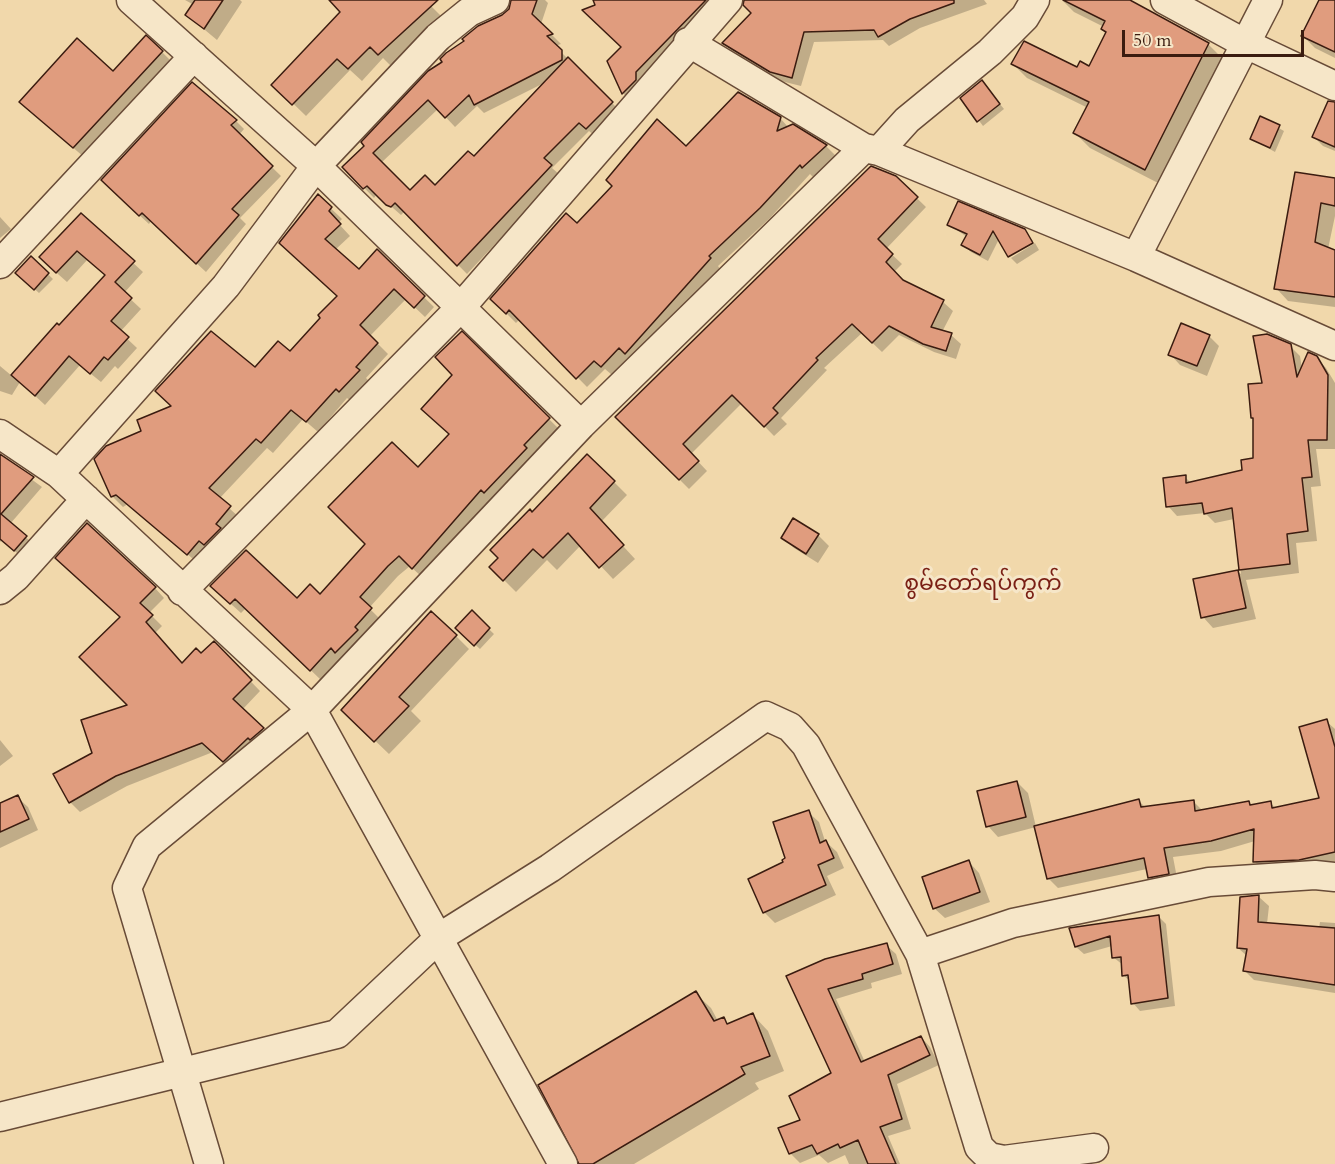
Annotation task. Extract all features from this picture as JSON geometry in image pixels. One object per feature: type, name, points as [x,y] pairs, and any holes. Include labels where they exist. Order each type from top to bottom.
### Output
[{"type":"street","points":[[131,0],[316,166],[580,425]]},
{"type":"street","points":[[60,474],[225,286],[316,166],[438,37],[469,12],[495,0]]},
{"type":"street","points":[[182,591],[461,307],[609,139],[688,42],[728,0]]},
{"type":"street","points":[[209,1164],[127,888],[147,846],[312,710],[580,425],[871,149],[990,52],[1025,18],[1035,0]]},
{"type":"street","points":[[1165,0],[1246,44],[1335,86]]},
{"type":"street","points":[[1136,257],[1268,0]]},
{"type":"street","points":[[688,42],[871,149],[1136,257],[1335,346]]},
{"type":"street","points":[[0,264],[194,56]]},
{"type":"street","points":[[0,434],[60,474],[182,591],[312,710],[440,937],[563,1164]]},
{"type":"street","points":[[0,590],[16,578],[86,499]]},
{"type":"street","points":[[0,1117],[337,1034],[440,937],[550,868],[766,716],[790,727],[806,745],[920,954],[979,1147],[989,1157],[1004,1160],[1094,1148]]},
{"type":"street","points":[[920,954],[1013,923],[1209,882],[1315,875],[1335,877]]},
{"type":"building","points":[[195,0],[223,0],[204,29],[185,15]]},
{"type":"building","points":[[329,0],[438,0],[378,55],[370,47],[348,69],[337,59],[292,105],[271,85],[340,12]]},
{"type":"building","points":[[511,0],[537,0],[532,14],[553,34],[547,36],[562,50],[562,60],[474,105],[469,95],[445,118],[428,100],[373,153],[410,190],[425,175],[435,185],[468,151],[474,156],[568,57],[613,102],[586,129],[579,123],[544,158],[552,165],[457,266],[395,203],[391,207],[386,205],[367,186],[363,189],[342,167],[364,146],[361,142],[428,71],[442,62],[440,59],[446,53],[464,41],[462,39],[478,26],[502,15],[509,9]]},
{"type":"building","points":[[593,0],[706,0],[636,72],[636,80],[622,94],[607,61],[621,47],[582,10],[595,5]]},
{"type":"building","points":[[744,0],[954,0],[954,3],[910,19],[878,37],[874,30],[804,32],[792,78],[770,72],[722,43],[751,13],[743,5]]},
{"type":"building","points":[[1063,0],[1130,0],[1209,43],[1145,170],[1073,133],[1089,102],[1011,64],[1024,41],[1077,67],[1080,61],[1089,66],[1106,32],[1101,29],[1105,21]]},
{"type":"building","points":[[1319,0],[1335,0],[1335,52],[1301,36]]},
{"type":"building","points":[[146,35],[163,51],[73,148],[19,102],[77,38],[113,71]]},
{"type":"building","points":[[982,80],[1000,104],[977,122],[960,98]]},
{"type":"building","points":[[192,82],[237,120],[231,125],[273,166],[232,209],[239,215],[196,264],[142,213],[139,216],[101,180]]},
{"type":"building","points":[[738,92],[781,117],[777,131],[793,124],[827,145],[802,168],[800,165],[760,208],[709,256],[711,258],[625,354],[619,348],[601,367],[594,361],[576,379],[509,310],[506,314],[490,299],[566,213],[577,223],[612,186],[606,180],[657,119],[686,146]]},
{"type":"building","points":[[1328,101],[1335,102],[1335,147],[1312,137]]},
{"type":"building","points":[[1260,116],[1280,125],[1270,148],[1250,139]]},
{"type":"building","points":[[871,166],[896,176],[918,197],[878,239],[893,254],[886,262],[903,280],[944,300],[931,327],[952,333],[946,351],[923,344],[889,326],[872,343],[852,324],[816,358],[818,360],[773,408],[778,413],[764,427],[732,395],[683,444],[699,461],[679,480],[615,417]]},
{"type":"building","points":[[1295,172],[1335,178],[1335,206],[1321,203],[1315,242],[1335,250],[1335,297],[1274,289]]},
{"type":"building","points":[[318,194],[332,207],[329,211],[341,224],[325,239],[359,269],[377,249],[425,296],[414,308],[394,289],[360,325],[378,343],[356,367],[360,370],[339,392],[336,389],[306,422],[291,410],[261,443],[256,439],[209,488],[231,506],[216,524],[221,528],[204,545],[199,541],[187,555],[116,495],[111,497],[94,459],[106,446],[141,431],[137,420],[171,406],[155,391],[211,331],[255,367],[278,341],[290,351],[320,318],[318,315],[337,296],[279,243]]},
{"type":"building","points":[[958,201],[1025,229],[1033,243],[1008,257],[993,231],[980,255],[961,245],[967,234],[947,225]]},
{"type":"building","points":[[81,213],[135,261],[115,282],[132,298],[111,321],[129,337],[108,360],[104,357],[90,374],[69,356],[35,396],[11,375],[57,323],[59,325],[105,275],[77,251],[56,273],[39,257]]},
{"type":"building","points":[[31,256],[49,273],[34,290],[15,273]]},
{"type":"building","points":[[1181,323],[1210,335],[1197,366],[1168,355]]},
{"type":"building","points":[[462,331],[550,418],[524,445],[527,448],[484,493],[481,490],[412,569],[399,556],[388,566],[360,597],[372,608],[355,627],[358,630],[335,653],[331,648],[310,671],[235,599],[230,604],[210,586],[246,550],[297,598],[310,584],[320,594],[365,544],[328,507],[392,442],[418,467],[449,434],[421,409],[452,375],[435,357]]},
{"type":"building","points":[[1267,334],[1291,344],[1297,377],[1308,352],[1317,356],[1328,375],[1327,440],[1308,440],[1312,477],[1302,478],[1308,531],[1287,534],[1290,564],[1239,570],[1232,508],[1204,514],[1202,503],[1166,507],[1163,478],[1186,475],[1186,483],[1242,470],[1241,460],[1253,458],[1253,418],[1251,418],[1248,384],[1262,383],[1253,336]]},
{"type":"building","points":[[0,454],[34,477],[1,514],[27,536],[14,551],[0,539]]},
{"type":"building","points":[[587,454],[615,481],[590,508],[624,545],[599,568],[568,533],[543,558],[533,549],[503,581],[489,567],[498,558],[490,550],[530,509],[532,512]]},
{"type":"building","points":[[793,518],[819,534],[806,554],[781,538]]},
{"type":"building","points":[[87,523],[156,587],[140,603],[153,615],[146,622],[182,663],[196,648],[201,653],[214,641],[252,680],[233,699],[264,728],[250,740],[248,738],[223,762],[202,743],[116,776],[69,803],[53,774],[92,753],[81,720],[127,705],[79,657],[120,617],[55,558]]},
{"type":"building","points":[[1238,570],[1246,608],[1201,618],[1193,579]]},
{"type":"building","points":[[472,610],[490,628],[474,646],[455,628]]},
{"type":"building","points":[[431,611],[457,635],[399,697],[409,706],[374,742],[341,710]]},
{"type":"building","points":[[1327,719],[1335,747],[1335,852],[1299,860],[1253,862],[1254,829],[1211,841],[1164,848],[1169,874],[1148,878],[1144,858],[1047,879],[1034,826],[1139,799],[1141,807],[1194,800],[1195,811],[1249,801],[1250,805],[1271,801],[1272,808],[1319,798],[1299,727]]},
{"type":"building","points":[[1017,781],[1026,817],[986,827],[977,791]]},
{"type":"building","points":[[18,795],[29,819],[0,832],[0,803]]},
{"type":"building","points":[[809,810],[820,843],[826,840],[834,858],[818,865],[826,885],[763,913],[748,879],[783,862],[785,858],[773,822]]},
{"type":"building","points":[[969,860],[980,892],[933,909],[922,877]]},
{"type":"building","points":[[1259,895],[1258,922],[1335,928],[1335,985],[1243,971],[1247,949],[1237,948],[1240,897]]},
{"type":"building","points":[[1159,915],[1168,998],[1131,1004],[1128,975],[1122,976],[1121,957],[1112,958],[1110,936],[1075,947],[1069,928]]},
{"type":"building","points":[[887,943],[893,964],[862,974],[863,979],[828,989],[861,1062],[921,1036],[930,1055],[888,1075],[902,1119],[880,1127],[896,1164],[868,1164],[858,1140],[840,1148],[838,1144],[817,1154],[812,1145],[789,1154],[778,1128],[800,1120],[789,1096],[831,1073],[786,976],[825,959]]},
{"type":"building","points":[[696,991],[714,1021],[724,1017],[727,1024],[753,1013],[770,1056],[741,1067],[745,1074],[593,1164],[579,1164],[538,1085]]},
{"type":"district","name":"စွမ်တော်ရပ်ကွက်","points":[[983,585]]}]
